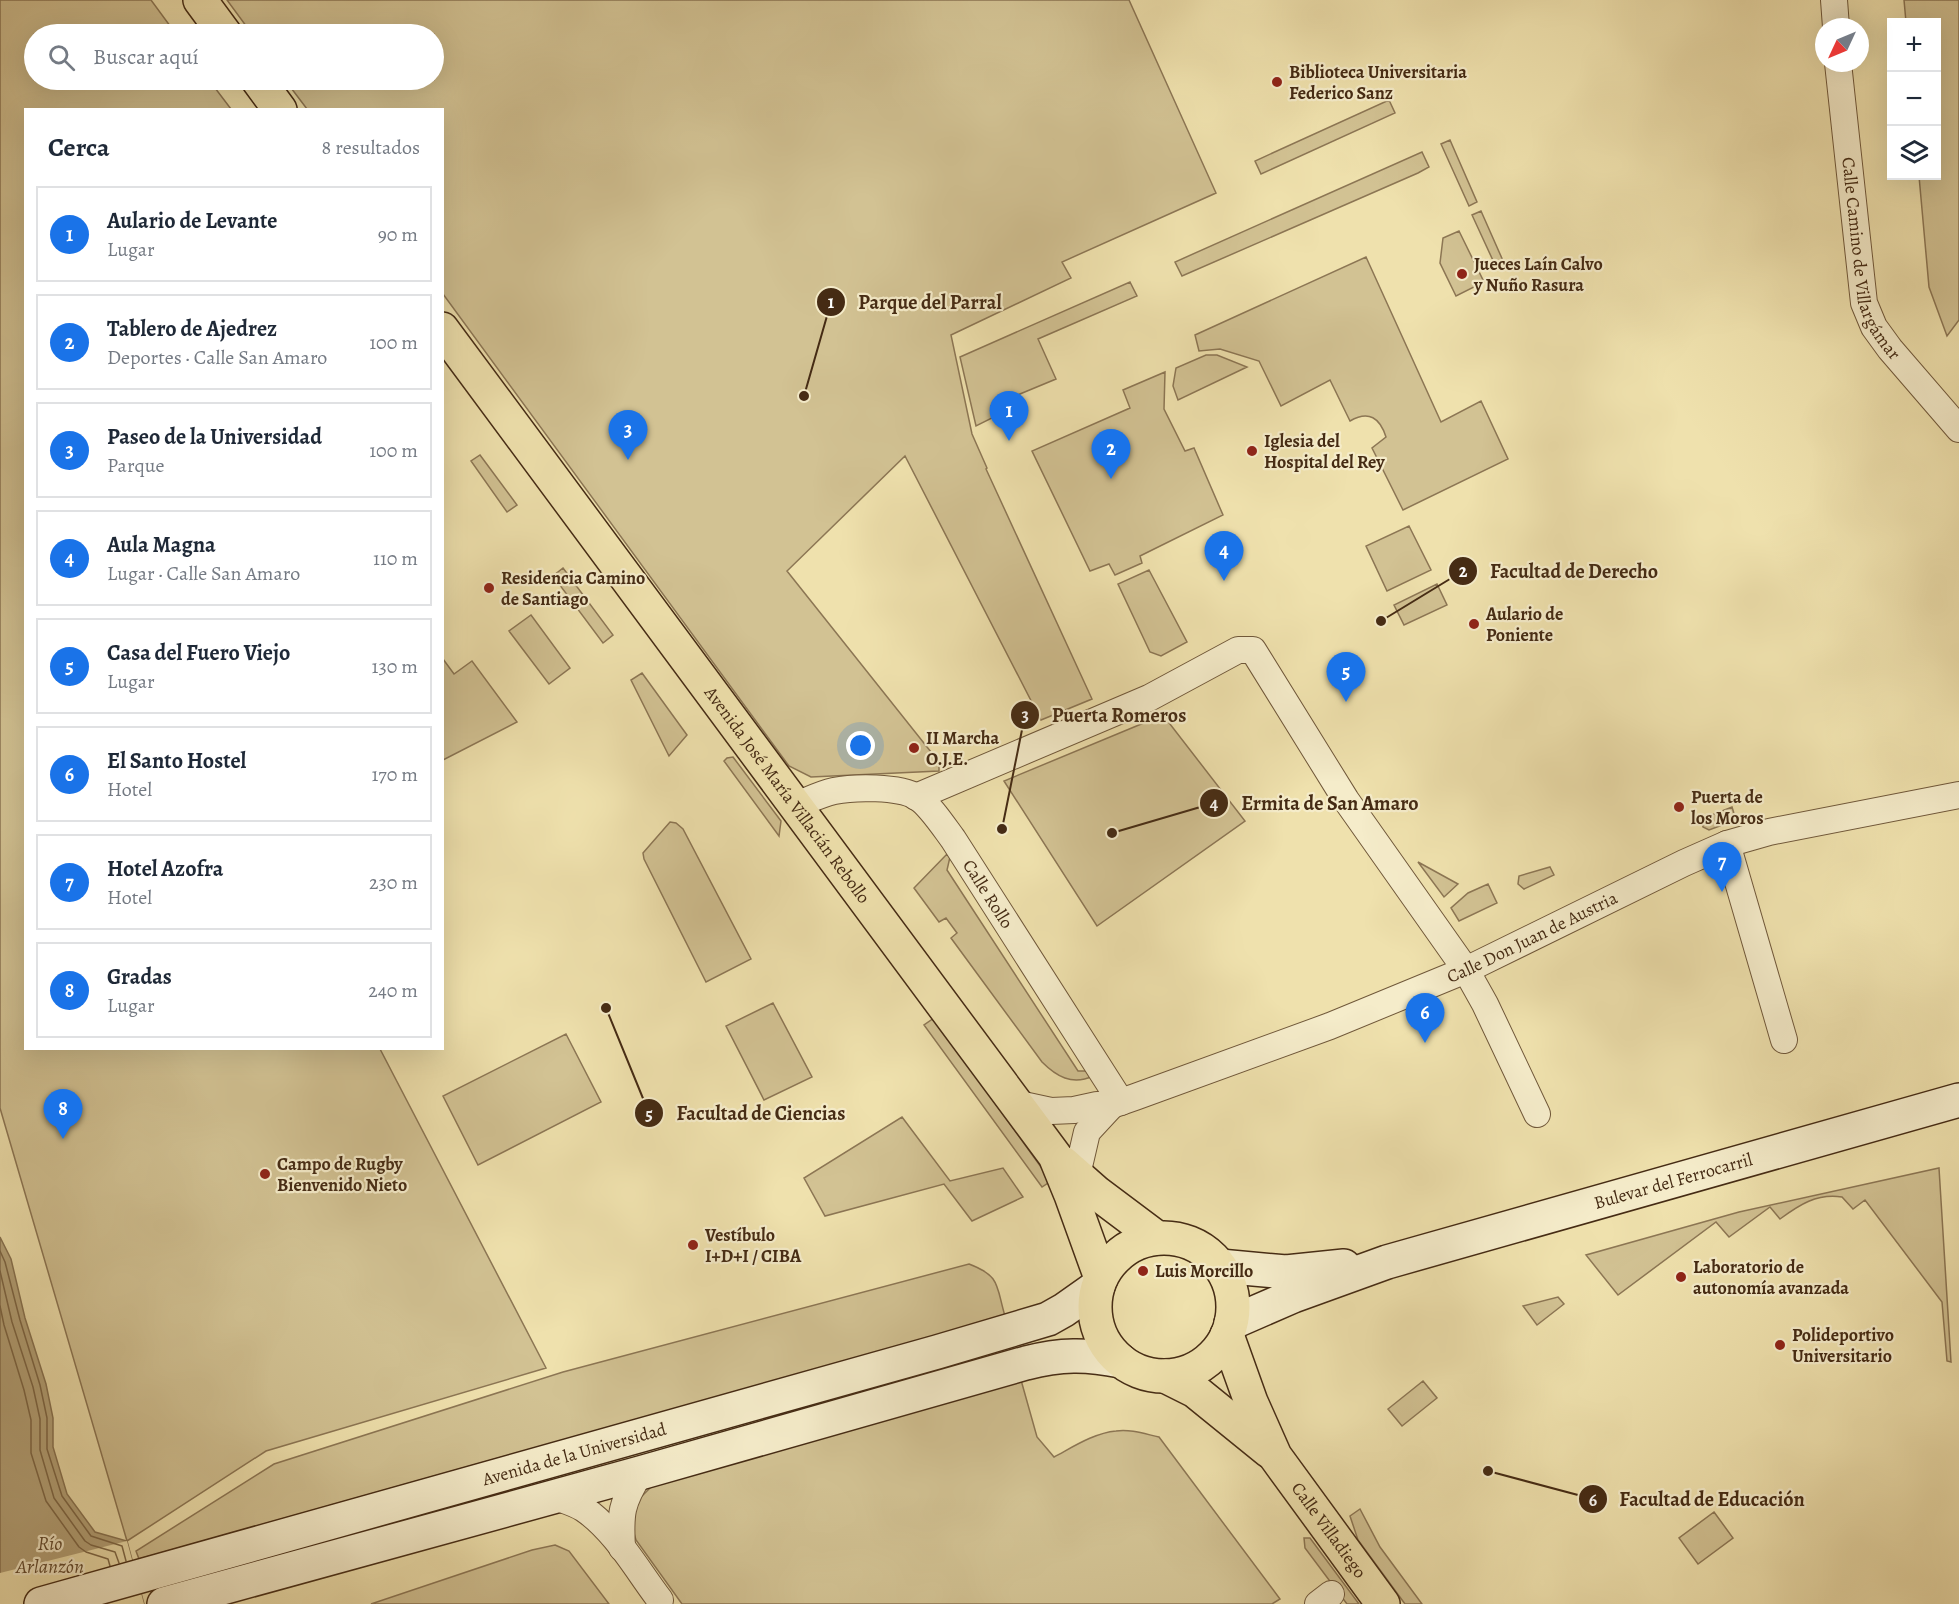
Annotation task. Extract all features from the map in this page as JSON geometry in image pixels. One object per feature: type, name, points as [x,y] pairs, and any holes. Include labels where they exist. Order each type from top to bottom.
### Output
[{"type":"highway","points":[[200,0],[218,24]]},
{"type":"highway","points":[[265,90],[279,108]]},
{"type":"highway","name":"Avenida José María Villacián Rebollo","points":[[444,332],[1014,1103],[1066,1166],[1113,1206],[1157,1238]]},
{"type":"highway","name":"Avenida José María Villacián Rebollo","points":[[1066,1166],[1071,1194],[1099,1282]]},
{"type":"highway","points":[[1157,1238],[1188,1242],[1205,1252],[1220,1266],[1229,1284],[1232,1297],[1229,1329],[1218,1350],[1206,1361],[1188,1371],[1166,1376],[1145,1373],[1121,1360],[1105,1342],[1098,1327],[1095,1306],[1099,1282],[1114,1260],[1124,1251],[1140,1242],[1157,1238]]},
{"type":"highway","name":"Calle Villadiego","points":[[1229,1329],[1251,1402],[1275,1456],[1383,1604]]},
{"type":"highway","name":"Calle Villadiego","points":[[1166,1376],[1195,1391],[1275,1456]]},
{"type":"main road","name":"Bulevar del Ferrocarril","points":[[1229,1329],[1293,1296],[1387,1262],[1959,1100]]},
{"type":"main road","name":"Bulevar del Ferrocarril","points":[[1220,1266],[1286,1272],[1387,1262]]},
{"type":"main road","name":"Avenida de la Universidad","points":[[41,1604],[1048,1319],[1064,1310],[1099,1282]]},
{"type":"main road","name":"Avenida de la Universidad","points":[[164,1604],[1043,1359],[1080,1355],[1121,1360]]},
{"type":"street","points":[[1834,0],[1835,18]]},
{"type":"street","name":"Calle Camino de Villargámar","points":[[1839,72],[1864,303],[1874,327],[1890,349],[1959,429]]},
{"type":"street","points":[[794,807],[832,791],[856,788],[897,791],[916,796],[1149,698],[1238,650],[1253,650],[1346,800],[1466,970],[1485,1004],[1537,1114]]},
{"type":"street","name":"Calle Don Juan de Austria","points":[[1014,1103],[1051,1111],[1074,1110],[1116,1103],[1330,1026],[1466,970],[1727,844],[1769,832],[1959,795]]},
{"type":"street","name":"Calle Rollo","points":[[916,796],[953,839],[1116,1103]]},
{"type":"street","points":[[1727,844],[1784,1040]]},
{"type":"street","name":"Calle Don Juan de Austria","points":[[1066,1166],[1087,1132],[1116,1103]]},
{"type":"street","points":[[622,1548],[622,1507],[640,1473]]},
{"type":"street","points":[[553,1496],[583,1508],[596,1518],[622,1548],[660,1600]]},
{"type":"shaded area","points":[[0,0],[151,0],[169,24],[24,24],[24,90],[217,90],[230,108],[24,108],[24,1050],[381,1050],[546,1368],[266,1451],[127,1541],[0,1108]]},
{"type":"shaded area","points":[[227,0],[1129,0],[1216,193],[1062,262],[1071,278],[951,335],[972,434],[1092,699],[1041,720],[905,456],[787,571],[939,762],[939,771],[811,777],[789,766],[444,295],[444,108],[306,108],[293,90],[444,90],[444,24],[245,24]]},
{"type":"shaded area","points":[[1904,0],[1959,0],[1959,320],[1947,336],[1929,287],[1919,180],[1941,180],[1941,18],[1906,18]]},
{"type":"shaded area","points":[[1389,100],[1395,113],[1261,174],[1255,161]]},
{"type":"shaded area","points":[[1450,140],[1477,202],[1469,206],[1441,144]]},
{"type":"shaded area","points":[[1422,152],[1429,167],[1418,173],[1182,276],[1175,262]]},
{"type":"shaded area","points":[[1481,211],[1504,263],[1496,267],[1472,215]]},
{"type":"shaded area","points":[[1459,231],[1484,282],[1456,296],[1440,263],[1443,238]]},
{"type":"shaded area","points":[[1366,257],[1441,422],[1481,401],[1508,459],[1403,510],[1372,448],[1386,437],[1384,430],[1377,421],[1368,416],[1350,421],[1330,380],[1281,406],[1259,361],[1220,349],[1199,351],[1195,335]]},
{"type":"shaded area","points":[[1130,282],[1137,296],[1038,339],[1056,379],[991,406],[996,416],[976,426],[960,357]]},
{"type":"shaded area","points":[[1206,355],[1217,355],[1247,367],[1178,400],[1173,386],[1176,368]]},
{"type":"shaded area","points":[[1165,372],[1164,409],[1185,451],[1194,448],[1223,515],[1140,556],[1142,563],[1115,575],[1109,564],[1090,571],[1032,451],[1130,408],[1123,390]]},
{"type":"shaded area","points":[[480,455],[517,505],[507,512],[471,461]]},
{"type":"shaded area","points":[[1409,526],[1431,570],[1387,591],[1366,546]]},
{"type":"shaded area","points":[[563,568],[613,635],[603,643],[553,576]]},
{"type":"shaded area","points":[[1149,570],[1187,642],[1161,656],[1150,652],[1118,584]]},
{"type":"shaded area","points":[[1437,584],[1447,605],[1404,625],[1394,605]]},
{"type":"shaded area","points":[[531,615],[570,668],[549,684],[509,631]]},
{"type":"shaded area","points":[[444,660],[454,674],[472,661],[517,722],[444,759]]},
{"type":"shaded area","points":[[642,673],[687,735],[669,756],[631,680]]},
{"type":"shaded area","points":[[1163,715],[1245,821],[1097,926],[1004,781]]},
{"type":"shaded area","points":[[733,757],[781,821],[779,836],[724,761]]},
{"type":"shaded area","points":[[1732,807],[1736,820],[1709,830],[1703,827],[1702,821],[1707,817]]},
{"type":"shaded area","points":[[670,822],[676,823],[683,829],[751,959],[706,982],[644,859],[643,853]]},
{"type":"shaded area","points":[[947,854],[950,857],[947,870],[1078,1071],[1090,1071],[1093,1076],[1071,1080],[1053,1072],[1042,1062],[951,938],[957,933],[946,918],[939,922],[914,888]]},
{"type":"shaded area","points":[[1418,862],[1458,884],[1444,897]]},
{"type":"shaded area","points":[[1550,867],[1554,875],[1524,889],[1518,884],[1519,876]]},
{"type":"shaded area","points":[[1488,884],[1497,903],[1459,921],[1451,908],[1468,893]]},
{"type":"shaded area","points":[[773,1003],[812,1077],[764,1100],[726,1026]]},
{"type":"shaded area","points":[[934,1018],[1051,1181],[1042,1187],[924,1025]]},
{"type":"shaded area","points":[[566,1034],[601,1102],[478,1165],[443,1096]]},
{"type":"shaded area","points":[[902,1117],[950,1181],[1003,1168],[1023,1197],[972,1221],[944,1184],[825,1216],[804,1178]]},
{"type":"shaded area","points":[[1939,1168],[1951,1362],[1947,1361],[1942,1302],[1865,1200],[1853,1209],[1842,1197],[1824,1197],[1801,1205],[1780,1219],[1770,1207],[1729,1237],[1716,1222],[1618,1295],[1586,1255],[1739,1212]]},
{"type":"shaded area","points":[[969,1264],[987,1273],[996,1283],[1005,1316],[139,1559],[136,1551],[274,1464],[563,1372]]},
{"type":"shaded area","points":[[1558,1297],[1564,1304],[1537,1325],[1523,1306]]},
{"type":"shaded area","points":[[1021,1380],[1037,1437],[1054,1457],[1084,1441],[1108,1432],[1138,1432],[1159,1437],[1280,1599],[1272,1604],[682,1604],[636,1540],[631,1523],[640,1498],[654,1484]]},
{"type":"shaded area","points":[[1423,1381],[1437,1398],[1402,1426],[1388,1409]]},
{"type":"shaded area","points":[[1360,1509],[1380,1547],[1422,1604],[1405,1604],[1358,1540],[1350,1516]]},
{"type":"shaded area","points":[[1714,1512],[1733,1538],[1698,1564],[1679,1538]]},
{"type":"shaded area","points":[[1304,1538],[1310,1538],[1359,1604],[1347,1604],[1305,1548]]},
{"type":"shaded area","points":[[555,1545],[569,1551],[609,1604],[371,1604],[532,1550]]},
{"type":"water","name":"Río Arlanzón","points":[[0,1237],[11,1259],[25,1318],[46,1384],[53,1418],[53,1447],[67,1494],[95,1532],[127,1541],[144,1604],[0,1604]]},
{"type":"pier","points":[[127,1541],[144,1604],[0,1604],[0,1573]]},
{"type":"place","name":"Biblioteca Universitaria Federico Sanz","points":[[1277,82]]},
{"type":"place","name":"Jueces Laín Calvo y Nuño Rasura","points":[[1462,274]]},
{"type":"place","name":"Parque del Parral","points":[[804,396]]},
{"type":"place","name":"Aulario de Levante","points":[[1009,441]]},
{"type":"place","name":"Iglesia del Hospital del Rey","points":[[1252,451]]},
{"type":"place","name":"Paseo de la Universidad","points":[[628,460]]},
{"type":"place","name":"Tablero de Ajedrez","points":[[1111,479]]},
{"type":"place","name":"Aula Magna","points":[[1224,581]]},
{"type":"place","name":"Residencia Camino de Santiago","points":[[489,588]]},
{"type":"place","name":"Facultad de Derecho","points":[[1381,621]]},
{"type":"place","name":"Aulario de Poniente","points":[[1474,624]]},
{"type":"place","name":"Casa del Fuero Viejo","points":[[1346,702]]},
{"type":"place","name":"II Marcha O.J.E.","points":[[914,748]]},
{"type":"place","name":"Puerta de los Moros","points":[[1679,807]]},
{"type":"place","name":"Puerta Romeros","points":[[1002,829]]},
{"type":"place","name":"Ermita de San Amaro","points":[[1112,833]]},
{"type":"place","name":"Hotel Azofra","points":[[1722,892]]},
{"type":"place","name":"Facultad de Ciencias","points":[[606,1008]]},
{"type":"place","name":"El Santo Hostel","points":[[1425,1043]]},
{"type":"place","name":"Gradas","points":[[63,1139]]},
{"type":"place","name":"Campo de Rugby Bienvenido Nieto","points":[[265,1174]]},
{"type":"place","name":"Vestíbulo I+D+I / CIBA","points":[[693,1245]]},
{"type":"place","name":"Luis Morcillo","points":[[1143,1271]]},
{"type":"place","name":"Laboratorio de autonomía avanzada","points":[[1681,1277]]},
{"type":"place","name":"Polideportivo Universitario","points":[[1780,1345]]},
{"type":"place","name":"Facultad de Educación","points":[[1488,1471]]}]
